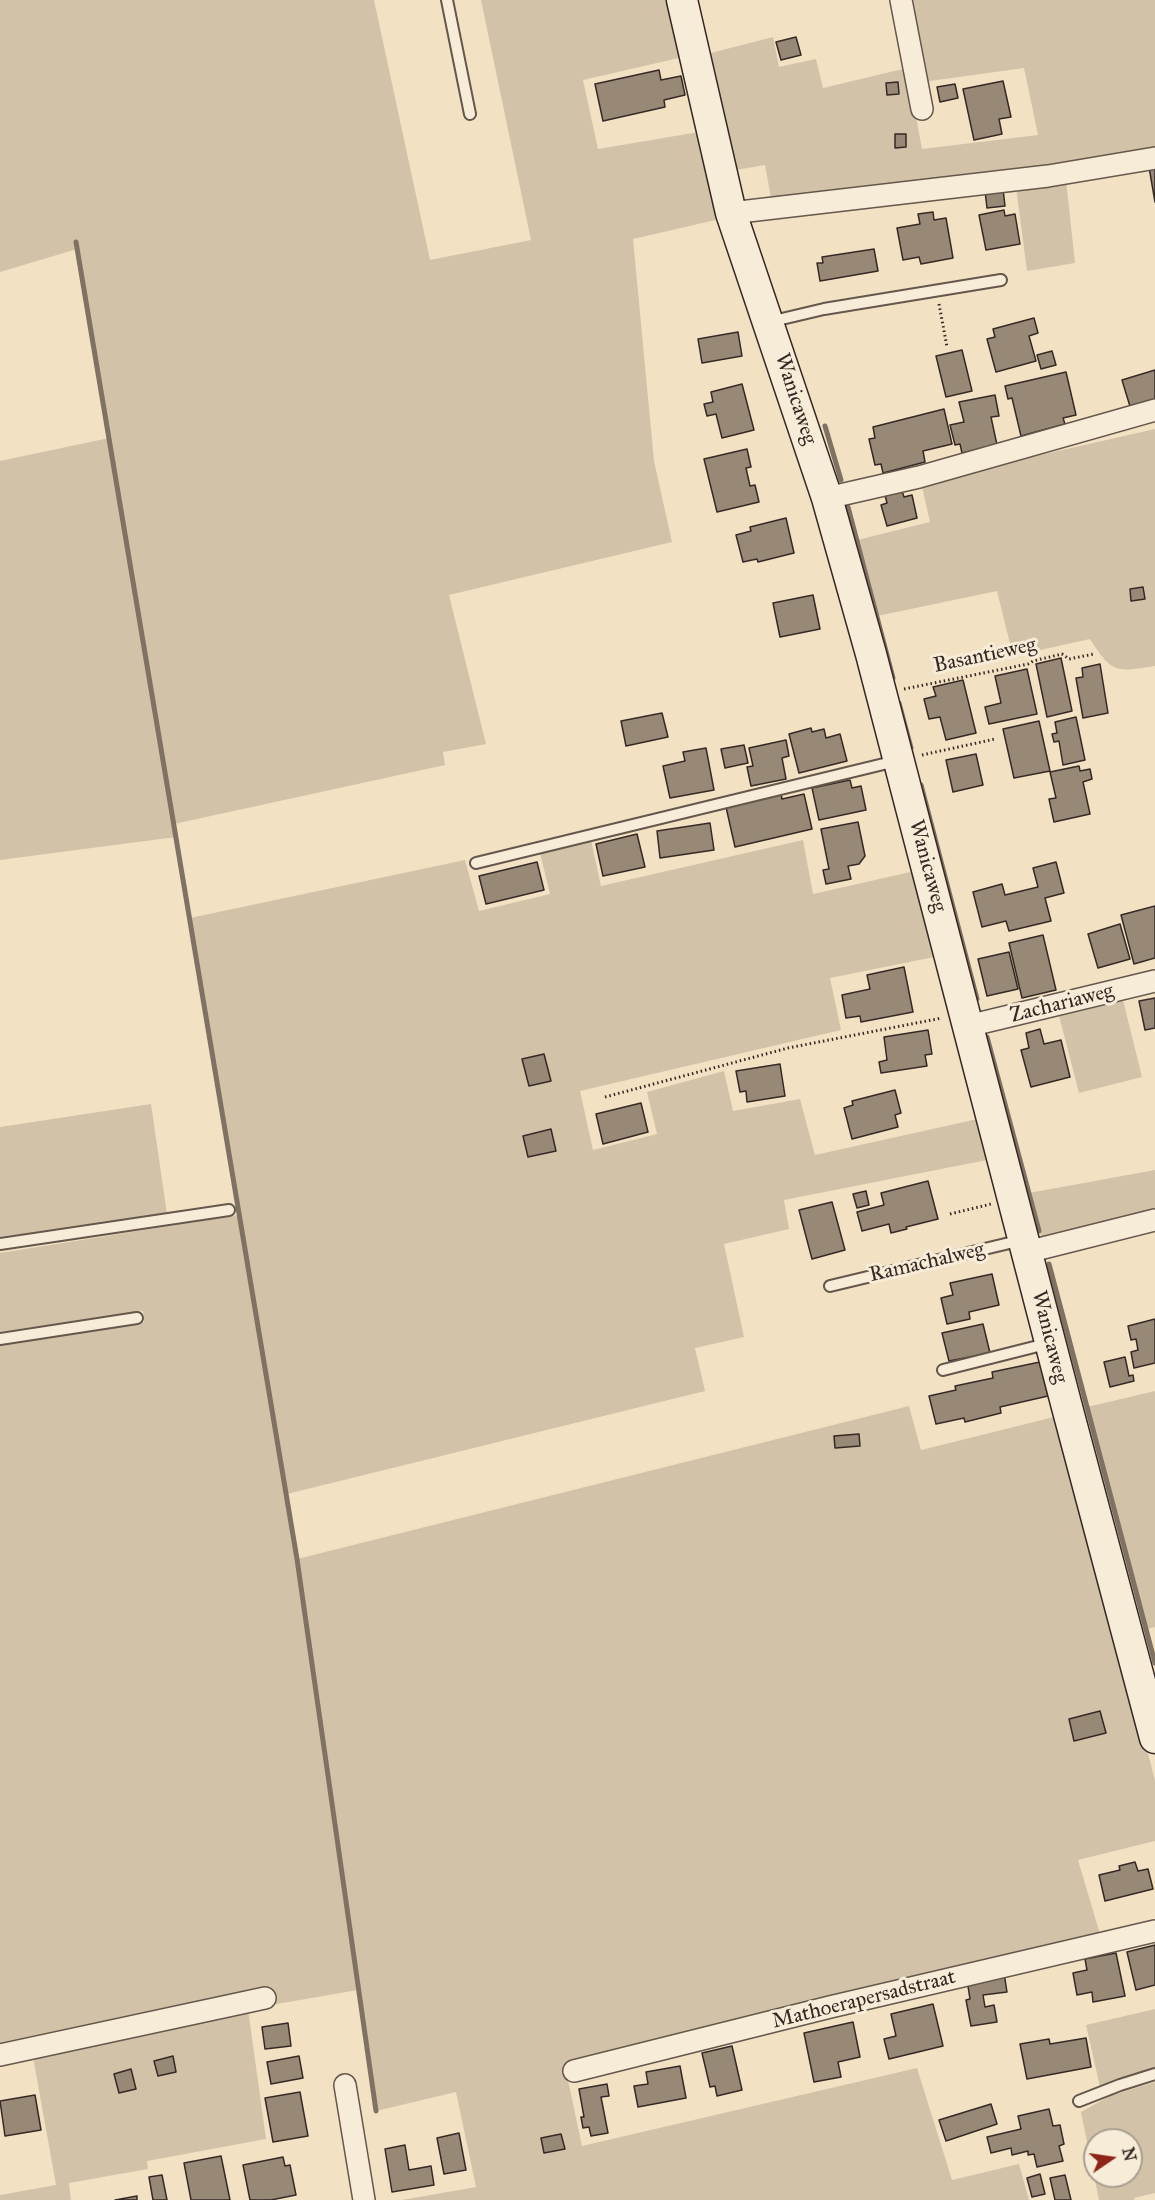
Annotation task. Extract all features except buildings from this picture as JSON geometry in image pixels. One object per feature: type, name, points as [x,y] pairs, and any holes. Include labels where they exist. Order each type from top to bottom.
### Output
[{"type":"street","name":"Wanicaweg","points":[[682,0],[730,213],[769,322],[827,498],[882,694],[1155,1738]]},
{"type":"street","points":[[901,0],[922,109]]},
{"type":"street","points":[[730,213],[1048,176],[1155,158]]},
{"type":"street","points":[[827,498],[919,477],[1155,410]]},
{"type":"street","name":"Zachariaweg","points":[[967,1020],[1155,981]]},
{"type":"street","name":"Ramachalweg","points":[[1025,1246],[1155,1220]]},
{"type":"street","name":"Mathoerapersadstraat","points":[[574,2071],[830,2007],[1155,1931]]},
{"type":"street","points":[[0,2055],[265,1998]]},
{"type":"street","points":[[345,2085],[364,2200]]},
{"type":"lane","points":[[447,0],[470,114]]},
{"type":"lane","points":[[769,322],[824,309],[1001,280]]},
{"type":"lane","points":[[476,863],[899,760]]},
{"type":"lane","points":[[0,1244],[229,1210]]},
{"type":"lane","name":"Ramachalweg","points":[[830,1286],[1025,1246]]},
{"type":"lane","points":[[0,1339],[137,1318]]},
{"type":"lane","points":[[943,1370],[1050,1343]]},
{"type":"lane","points":[[1079,2101],[1155,2074]]},
{"type":"path","points":[[936,291],[948,347]]},
{"type":"path","name":"Basantieweg","points":[[882,694],[1028,664],[1062,654],[1069,659],[1094,654]]},
{"type":"path","points":[[899,760],[995,739]]},
{"type":"path","points":[[605,1097],[788,1048],[967,1020]]},
{"type":"path","points":[[950,1214],[1013,1199]]},
{"type":"shaded area","points":[[0,0],[374,0],[430,260],[531,240],[481,0],[672,0],[683,57],[583,80],[598,149],[699,132],[720,219],[633,239],[654,461],[672,542],[449,595],[486,744],[443,752],[445,765],[174,824],[176,837],[0,860],[0,461],[109,438],[77,249],[0,272]]},
{"type":"shaded area","points":[[909,0],[1155,0],[1155,149],[1045,169],[772,203],[765,165],[730,171],[703,55],[773,37],[779,67],[816,59],[823,88],[907,68],[922,149],[1038,135],[1024,68],[923,82]]},
{"type":"shaded area","points":[[1066,180],[1075,263],[1027,271],[1016,187]]},
{"type":"shaded area","points":[[1155,429],[1155,666],[1116,668],[1104,659],[1090,639],[1013,656],[997,591],[877,616],[857,540],[930,522],[921,482]]},
{"type":"shaded area","points":[[591,840],[601,886],[803,840],[813,894],[915,871],[939,956],[830,978],[841,1030],[580,1091],[593,1150],[657,1134],[647,1092],[724,1071],[733,1111],[800,1099],[815,1155],[982,1118],[992,1159],[784,1200],[789,1229],[724,1244],[744,1337],[695,1348],[705,1391],[287,1494],[297,1559],[909,1406],[921,1450],[1058,1416],[1155,1780],[1155,1841],[1078,1860],[1100,1934],[565,2066],[582,2146],[917,2068],[952,2180],[1019,2164],[1029,2200],[402,2200],[476,2187],[456,2092],[376,2111],[358,1990],[248,2009],[266,2139],[147,2161],[148,2169],[69,2183],[71,2200],[0,2200],[0,2195],[56,2185],[31,2046],[0,2051],[0,1345],[144,1322],[143,1311],[0,1332],[0,1253],[238,1215],[190,918],[465,860],[479,911],[550,894],[540,853]]},
{"type":"shaded area","points":[[1122,996],[1142,1077],[1079,1093],[1058,1012]]},
{"type":"shaded area","points":[[151,1104],[167,1214],[0,1240],[0,1127]]},
{"type":"shaded area","points":[[1155,1170],[1155,1213],[1042,1240],[1029,1193]]},
{"type":"shaded area","points":[[1155,1391],[1155,1627],[1146,1629],[1087,1407]]},
{"type":"shaded area","points":[[1155,2009],[1155,2067],[1100,2087],[1086,2025]]},
{"type":"shaded area","points":[[1155,2082],[1155,2193],[1134,2198],[1135,2200],[1099,2200],[1097,2188],[1143,2188],[1143,2128],[1084,2128],[1081,2112],[1110,2096]]},
{"type":"waterway","points":[[76,242],[297,1559],[376,2111]]},
{"type":"waterway","points":[[825,426],[841,480]]},
{"type":"waterway","points":[[848,507],[893,678]]},
{"type":"waterway","points":[[899,703],[911,748]]},
{"type":"waterway","points":[[921,785],[977,999]]},
{"type":"waterway","points":[[987,1037],[1039,1231]]},
{"type":"waterway","points":[[1049,1264],[1155,1663]]}]
